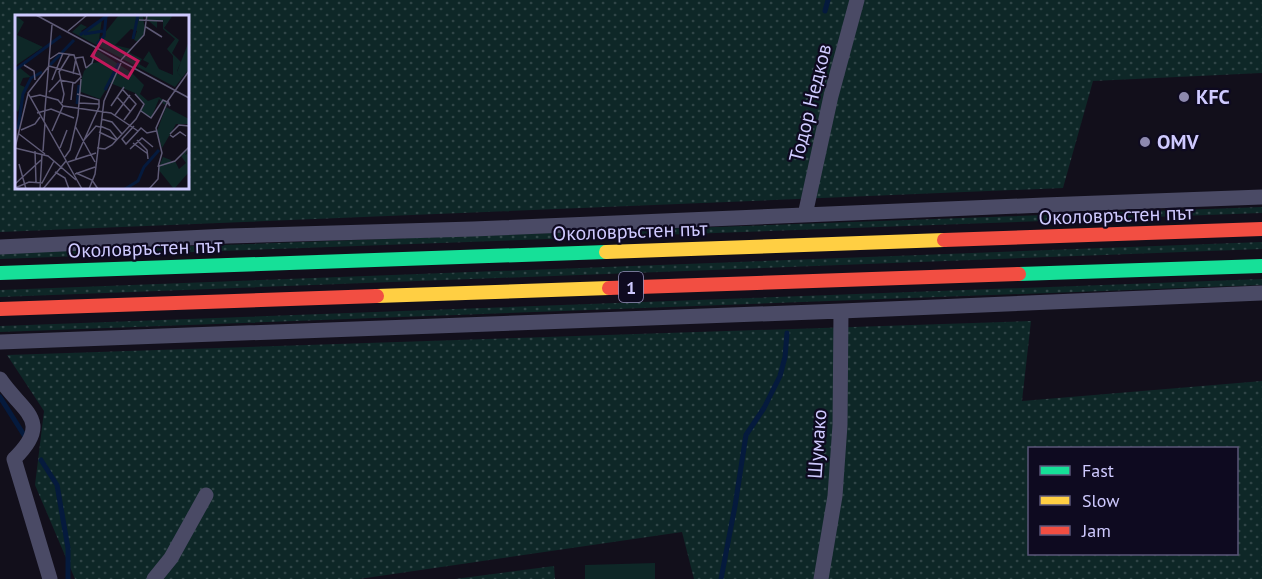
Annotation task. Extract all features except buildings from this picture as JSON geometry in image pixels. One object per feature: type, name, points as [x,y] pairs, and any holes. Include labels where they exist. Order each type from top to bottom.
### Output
[{"type":"highway","name":"Околовръстен път","points":[[0,273],[1262,229]]},
{"type":"highway","name":"1","points":[[0,309],[1262,266]]},
{"type":"street","name":"Тодор Недков","points":[[805,215],[831,96],[857,0]]},
{"type":"street","points":[[0,247],[1032,205],[1262,198]]},
{"type":"street","points":[[0,342],[1262,293]]},
{"type":"street","name":"Шумако","points":[[821,579],[834,496],[840,425],[841,311]]},
{"type":"street","points":[[0,379],[33,422],[34,431],[24,449],[7,460],[50,579]]},
{"type":"street","points":[[154,579],[171,558],[206,495]]},
{"type":"green space","points":[[0,0],[1262,0],[1262,73],[1093,81],[1063,188],[0,232]]},
{"type":"green space","points":[[1262,207],[1262,213],[0,259],[0,253]]},
{"type":"green space","points":[[1262,242],[1262,249],[0,297],[0,290]]},
{"type":"green space","points":[[1262,279],[1262,285],[0,332],[0,326]]},
{"type":"green space","points":[[1031,321],[1022,401],[1262,381],[1262,579],[694,579],[682,532],[359,579],[75,579],[35,485],[44,411],[7,355]]},
{"type":"green space","points":[[655,563],[655,579],[585,579],[585,565]]},
{"type":"green space","points":[[554,566],[555,579],[455,579]]},
{"type":"waterway","points":[[825,11],[828,0]]},
{"type":"waterway","points":[[721,579],[746,435],[764,408],[780,376],[785,357],[787,333]]},
{"type":"waterway","points":[[0,397],[24,435]]},
{"type":"waterway","points":[[41,460],[57,485],[68,548],[68,579]]},
{"type":"traffic: fast","points":[[0,273],[606,252]]},
{"type":"traffic: fast","points":[[1019,274],[1262,266]]},
{"type":"traffic: slow","points":[[606,252],[944,240]]},
{"type":"traffic: slow","points":[[377,296],[609,288]]},
{"type":"traffic: jam","points":[[944,240],[1262,229]]},
{"type":"traffic: jam","points":[[609,288],[1019,274]]},
{"type":"traffic: jam","points":[[0,309],[377,296]]},
{"type":"place","name":"KFC","points":[[1184,97]]},
{"type":"place","name":"OMV","points":[[1145,142]]}]
